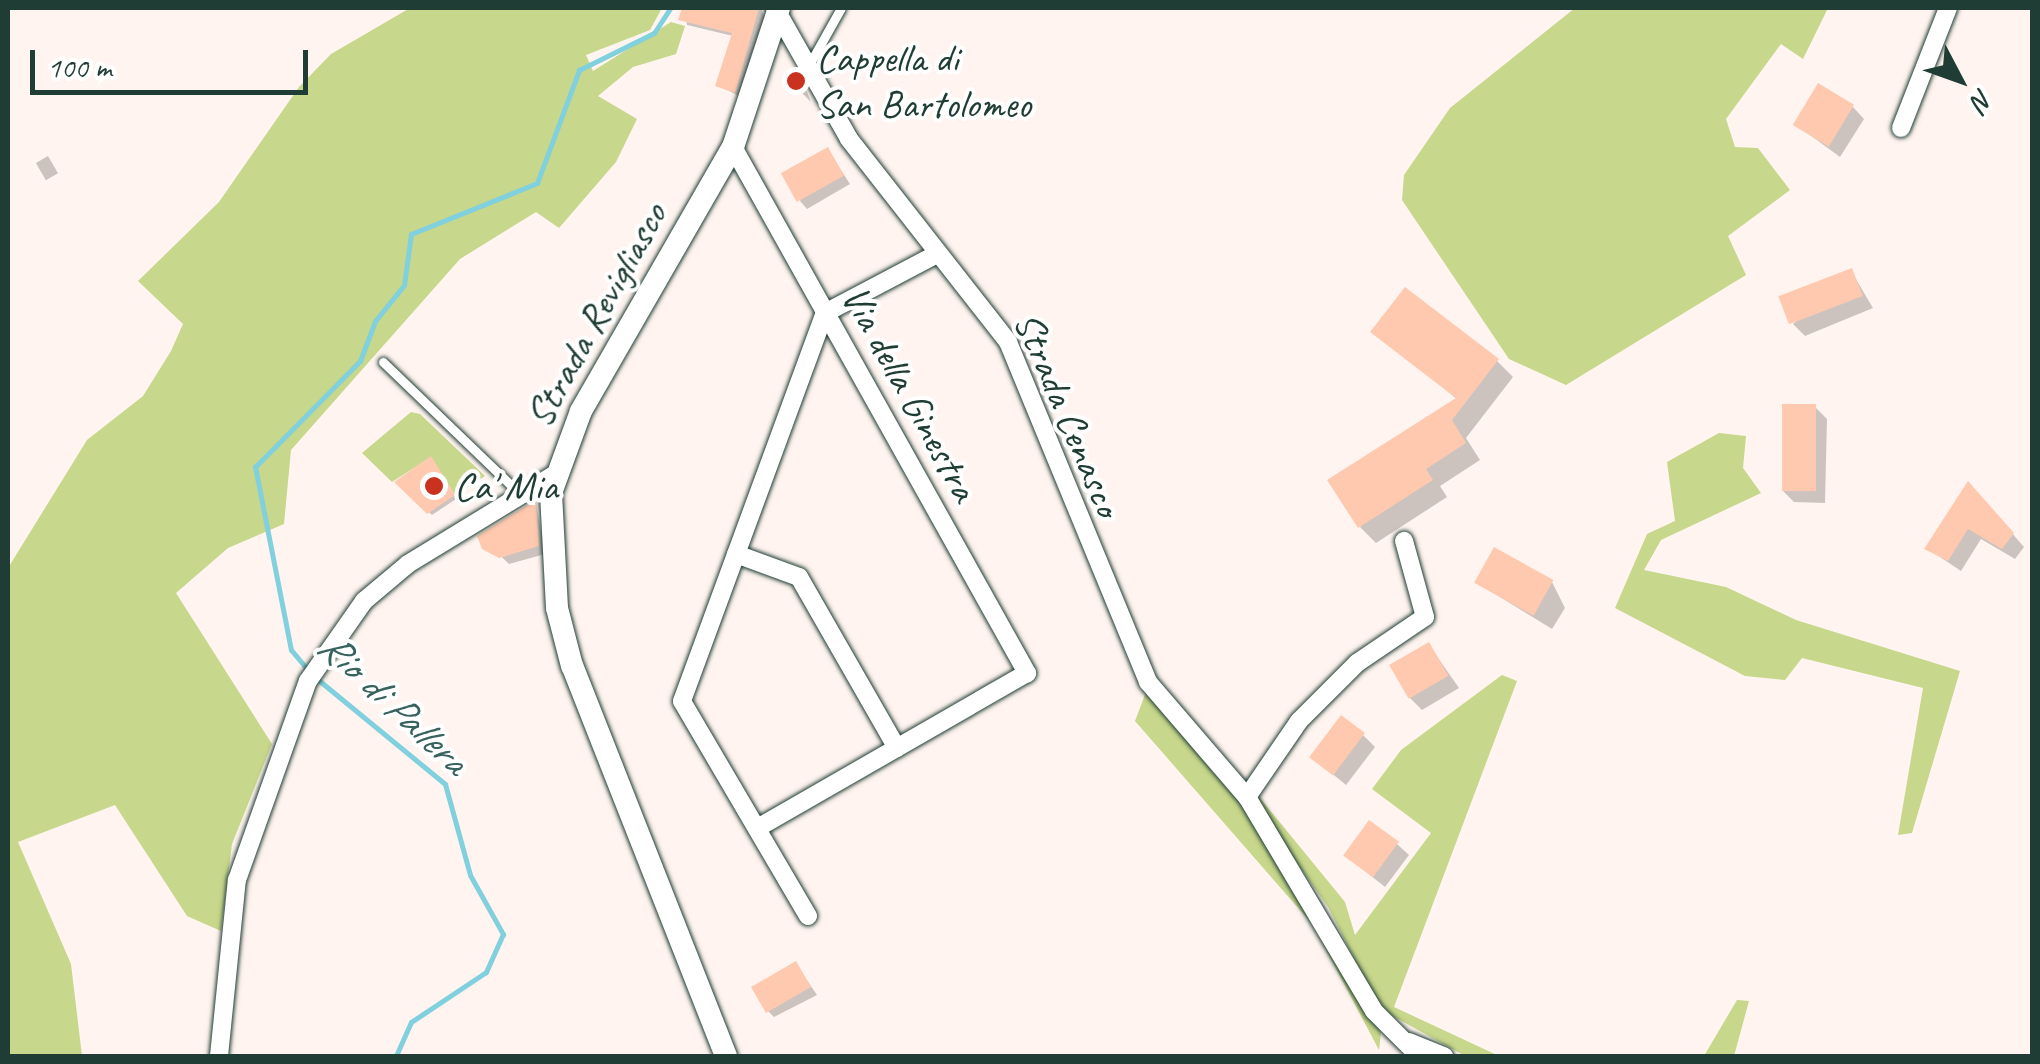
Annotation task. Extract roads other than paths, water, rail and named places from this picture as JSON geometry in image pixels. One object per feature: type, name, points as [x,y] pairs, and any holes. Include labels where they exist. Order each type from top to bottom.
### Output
[{"type":"street","points":[[1901,128],[1948,8]]},
{"type":"street","name":"Strada Cenasco","points":[[778,10],[826,105],[935,255],[1008,342],[1148,682],[1246,797],[1374,1011],[1419,1056]]},
{"type":"street","name":"Strada Revigliasco","points":[[726,1056],[572,666],[552,564],[552,476],[732,147],[778,10]]},
{"type":"street","name":"Via della Ginestra","points":[[732,147],[1027,673],[897,748]]},
{"type":"street","points":[[808,916],[682,701],[825,313],[935,255]]},
{"type":"street","points":[[219,1056],[237,880],[308,682],[364,601],[519,493],[552,476]]},
{"type":"street","points":[[1246,797],[1298,721],[1357,663],[1425,617],[1404,541]]},
{"type":"street","points":[[736,554],[799,577],[897,748],[757,828]]},
{"type":"street","points":[[1404,1040],[1444,1056]]},
{"type":"lane","points":[[809,65],[841,8]]},
{"type":"lane","points":[[383,362],[519,493]]},
{"type":"waterway","name":"Rio di Pallera","points":[[308,670],[291,650],[255,467],[360,361],[375,321],[404,285],[411,234],[537,183],[579,70],[654,33],[670,8]]},
{"type":"waterway","name":"Rio di Pallera","points":[[316,678],[445,784],[470,875],[503,934],[486,972],[411,1022],[396,1056]]},
{"type":"place","name":"Cappella di San Bartolomeo","points":[[796,81]]},
{"type":"place","name":"Ca' Mia","points":[[434,486]]}]
